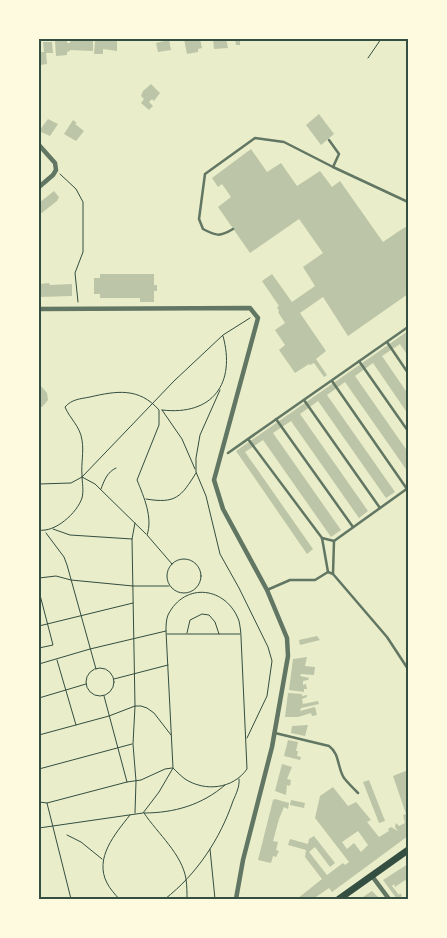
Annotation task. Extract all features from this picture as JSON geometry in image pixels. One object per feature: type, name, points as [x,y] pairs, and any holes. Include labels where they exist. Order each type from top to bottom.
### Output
[{"type":"main road","points":[[339,899],[408,850]]},
{"type":"street","points":[[39,145],[55,163],[56,170],[39,187]]},
{"type":"street","points":[[39,309],[250,308],[258,318],[214,480],[223,509],[267,590],[287,638],[288,656],[275,733],[243,860],[236,899]]},
{"type":"street","points":[[372,876],[389,899]]},
{"type":"lane","points":[[233,229],[224,235],[213,235],[203,229],[199,219],[205,174],[255,138],[284,142],[332,168],[408,202]]},
{"type":"lane","points":[[329,140],[339,154],[332,168]]},
{"type":"lane","points":[[228,453],[408,327]]},
{"type":"lane","points":[[387,342],[408,373]]},
{"type":"lane","points":[[359,361],[408,431]]},
{"type":"lane","points":[[332,380],[408,489],[334,541]]},
{"type":"lane","points":[[304,400],[380,508]]},
{"type":"lane","points":[[276,419],[353,527]]},
{"type":"lane","points":[[248,438],[322,538],[328,572]]},
{"type":"lane","points":[[322,538],[334,541]]},
{"type":"lane","points":[[333,574],[334,541]]},
{"type":"lane","points":[[267,590],[290,580],[315,580],[328,572]]},
{"type":"lane","points":[[328,572],[333,574],[387,638],[408,669]]},
{"type":"lane","points":[[275,733],[333,748],[344,777],[358,793]]},
{"type":"path","points":[[368,58],[381,39]]},
{"type":"path","points":[[56,170],[76,189],[83,202],[82,252],[75,273],[78,308]]},
{"type":"path","points":[[39,484],[71,483],[82,477],[174,381],[223,335],[255,315]]},
{"type":"path","points":[[145,498],[167,501],[178,496],[186,488],[196,472],[196,458],[200,435],[220,390],[227,368],[227,351],[223,335]]},
{"type":"path","points":[[159,410],[191,410],[210,401],[220,390]]},
{"type":"path","points":[[39,530],[52,529],[70,516],[81,499],[83,487],[82,440],[77,424],[65,407],[70,401],[125,392],[140,395],[153,403],[159,410],[159,425],[137,480],[145,498],[150,528],[147,536]]},
{"type":"path","points":[[162,410],[182,439],[190,455],[206,496],[220,554],[264,638],[272,661],[268,696],[246,740]]},
{"type":"path","points":[[100,490],[111,470],[116,468]]},
{"type":"path","points":[[82,477],[95,484],[172,564]]},
{"type":"path","points":[[135,524],[132,539],[135,814]]},
{"type":"path","points":[[52,529],[70,534],[132,539]]},
{"type":"path","points":[[45,531],[64,558],[70,573],[96,669]]},
{"type":"path","points":[[39,828],[135,814],[180,810],[199,803],[218,792],[226,785],[239,779],[247,769],[239,622],[233,610],[224,599],[208,591],[193,592],[178,594],[169,586],[166,575],[172,564],[183,558],[196,562],[202,572],[202,582],[193,592],[179,601],[168,616],[166,634],[173,768],[143,813]]},
{"type":"path","points":[[39,578],[56,576],[71,580],[133,586],[169,586]]},
{"type":"path","points":[[39,591],[53,645],[39,648]]},
{"type":"path","points":[[39,626],[134,603]]},
{"type":"path","points":[[186,634],[190,620],[202,614],[209,615],[215,622],[219,634]]},
{"type":"path","points":[[39,664],[90,649],[166,631]]},
{"type":"path","points":[[166,634],[241,634]]},
{"type":"path","points":[[57,659],[76,725]]},
{"type":"path","points":[[113,679],[168,665]]},
{"type":"path","points":[[101,668],[108,672],[113,679],[114,683],[110,692],[104,696],[97,696],[88,690],[86,684],[88,674],[96,669],[101,668]]},
{"type":"path","points":[[39,698],[86,684]]},
{"type":"path","points":[[104,696],[127,782]]},
{"type":"path","points":[[39,734],[109,716],[135,706],[147,708],[154,713],[171,735]]},
{"type":"path","points":[[39,769],[134,744]]},
{"type":"path","points":[[39,802],[47,803],[136,781],[156,774],[165,768],[173,768],[184,779],[195,784],[211,787],[226,785]]},
{"type":"path","points":[[166,899],[187,880],[210,848],[230,811],[239,779]]},
{"type":"path","points":[[47,803],[71,899]]},
{"type":"path","points":[[143,813],[173,850],[183,868],[187,880],[187,899]]},
{"type":"path","points":[[119,899],[108,884],[104,874],[103,860],[109,845],[131,815]]},
{"type":"path","points":[[67,836],[81,842],[103,860]]},
{"type":"path","points":[[210,848],[214,899]]},
{"type":"building","points":[[184,39],[200,39],[202,48],[198,49],[198,52],[187,54]]},
{"type":"building","points":[[213,39],[226,39],[228,48],[214,49]]},
{"type":"building","points":[[235,39],[249,40],[240,41],[240,45],[236,45]]},
{"type":"building","points":[[67,40],[67,43],[70,43],[71,40],[93,41],[93,51],[70,50],[67,52],[67,55],[56,56],[55,41]]},
{"type":"building","points":[[169,40],[171,50],[158,52],[156,43]]},
{"type":"building","points":[[95,41],[117,41],[117,51],[103,49],[103,54],[94,54]]},
{"type":"building","points":[[43,42],[52,42],[53,53],[46,53],[47,64],[40,65],[40,52],[44,52]]},
{"type":"building","points":[[151,84],[160,93],[154,101],[152,99],[149,102],[153,106],[149,110],[141,103],[144,99],[141,96],[143,91]]},
{"type":"building","points":[[319,114],[334,134],[321,145],[306,125]]},
{"type":"building","points":[[48,119],[58,124],[50,136],[39,131]]},
{"type":"building","points":[[73,120],[84,131],[76,141],[64,134]]},
{"type":"building","points":[[251,149],[267,172],[281,163],[297,186],[320,171],[332,187],[340,181],[383,242],[405,227],[408,231],[408,294],[348,336],[323,297],[300,313],[326,351],[316,359],[327,375],[324,377],[314,363],[295,373],[279,350],[285,345],[275,330],[285,323],[278,312],[277,307],[279,306],[262,281],[272,274],[292,302],[315,286],[303,267],[323,253],[299,219],[250,253],[218,207],[231,197],[222,184],[218,187],[212,178]]},
{"type":"building","points":[[54,191],[59,197],[57,201],[39,215],[39,203]]},
{"type":"building","points":[[100,274],[154,274],[154,285],[157,285],[157,291],[154,291],[154,302],[140,302],[140,298],[100,298],[100,294],[94,294],[94,278],[100,278]]},
{"type":"building","points":[[49,283],[50,285],[72,284],[72,296],[39,297],[39,284]]},
{"type":"building","points":[[408,331],[408,356],[400,344],[382,356],[408,394],[408,414],[373,363],[355,376],[408,452],[408,472],[345,382],[327,395],[395,492],[386,498],[318,401],[300,414],[368,511],[359,518],[291,421],[273,433],[341,530],[331,537],[263,440],[245,452],[313,549],[307,554],[236,451]]},
{"type":"building","points":[[40,385],[47,393],[48,400],[42,407],[39,407]]},
{"type":"building","points":[[317,636],[320,640],[300,645],[299,640]]},
{"type":"building","points":[[307,657],[305,666],[315,667],[314,675],[301,674],[300,676],[309,678],[303,681],[303,685],[306,684],[307,689],[304,689],[304,692],[289,690],[293,659]]},
{"type":"building","points":[[288,693],[302,694],[302,696],[307,695],[307,697],[302,699],[303,704],[318,701],[319,704],[301,708],[300,711],[315,707],[317,715],[312,716],[311,713],[298,717],[285,717]]},
{"type":"building","points":[[308,725],[305,736],[291,733],[292,726]]},
{"type":"building","points":[[288,740],[298,742],[296,751],[298,751],[297,756],[301,757],[300,760],[284,756]]},
{"type":"building","points":[[282,764],[292,767],[287,779],[291,780],[290,786],[287,785],[286,795],[275,791]]},
{"type":"building","points":[[408,770],[408,785],[406,785],[408,792],[408,836],[332,892],[329,888],[313,899],[297,899],[322,879],[305,857],[306,850],[288,845],[290,839],[308,844],[309,839],[314,836],[335,863],[330,867],[315,847],[309,852],[327,875],[343,863],[345,865],[349,862],[315,818],[320,796],[333,787],[348,806],[356,802],[371,820],[367,822],[379,837],[389,831],[388,829],[391,827],[398,831],[395,827],[396,823],[399,826],[405,823],[403,815],[406,814],[393,776]],"holes":[[[358,831],[368,845],[361,852],[354,843],[347,849],[342,842]]]},
{"type":"building","points":[[369,780],[385,821],[379,823],[363,782]]},
{"type":"building","points":[[273,800],[289,803],[288,809],[284,807],[279,819],[273,841],[278,842],[276,850],[279,851],[276,857],[273,856],[271,863],[258,860]]},
{"type":"building","points":[[291,800],[305,803],[304,808],[290,805]]},
{"type":"building","points":[[408,864],[408,884],[405,880],[395,887],[394,884],[392,886],[402,896],[397,899],[383,880]]},
{"type":"building","points":[[372,891],[378,897],[375,899],[360,899]]}]
